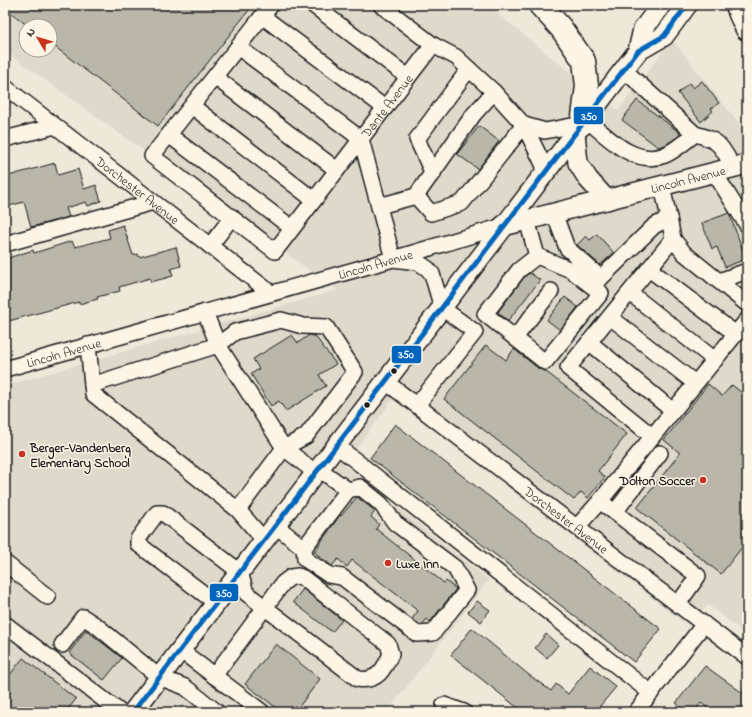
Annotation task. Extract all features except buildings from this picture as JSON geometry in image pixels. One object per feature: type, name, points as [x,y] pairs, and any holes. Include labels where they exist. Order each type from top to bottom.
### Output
[{"type":"highway","points":[[540,5],[561,28],[584,61],[586,86],[581,126]]},
{"type":"highway","points":[[737,5],[747,29]]},
{"type":"main road","points":[[133,712],[386,382],[503,226],[624,70],[638,51],[643,29],[661,5]]},
{"type":"main road","points":[[638,51],[664,36],[688,5]]},
{"type":"main road","points":[[581,126],[578,163],[588,179],[607,200]]},
{"type":"main road","name":"Lincoln Avenue","points":[[503,226],[740,165]]},
{"type":"street","points":[[313,5],[408,77]]},
{"type":"street","points":[[381,5],[433,45],[456,57],[494,92],[524,125],[546,170]]},
{"type":"street","points":[[238,47],[361,138],[275,251],[152,156],[238,47],[267,11],[385,108]]},
{"type":"street","name":"Dante Avenue","points":[[393,259],[361,138],[433,45]]},
{"type":"street","points":[[432,174],[417,139],[469,70]]},
{"type":"street","points":[[624,70],[695,134],[710,137],[740,165]]},
{"type":"street","points":[[215,77],[337,170]]},
{"type":"street","name":"Dorchester Avenue","points":[[5,87],[271,293]]},
{"type":"street","points":[[379,206],[416,196],[474,114],[494,92]]},
{"type":"street","points":[[192,106],[314,200]]},
{"type":"street","points":[[524,125],[545,130],[581,126],[610,139],[630,153],[648,159],[666,155],[695,134]]},
{"type":"street","points":[[416,196],[431,213],[462,203],[524,125]]},
{"type":"street","points":[[5,139],[55,126]]},
{"type":"street","points":[[169,135],[292,228]]},
{"type":"street","points":[[714,172],[747,225]]},
{"type":"street","points":[[662,186],[673,239],[684,253],[747,304]]},
{"type":"street","points":[[5,244],[153,202]]},
{"type":"street","points":[[554,213],[567,248],[601,278],[654,226],[669,218]]},
{"type":"street","points":[[210,246],[232,218]]},
{"type":"street","points":[[527,220],[537,256]]},
{"type":"street","name":"Lincoln Avenue","points":[[5,369],[393,259],[503,226]]},
{"type":"street","points":[[652,436],[568,368],[673,239]]},
{"type":"street","points":[[537,256],[571,270],[600,293],[545,362],[485,314],[519,270],[537,256]]},
{"type":"street","points":[[393,259],[418,262],[428,269],[432,274],[442,308],[475,332],[417,405]]},
{"type":"street","points":[[649,269],[736,334]]},
{"type":"street","points":[[719,281],[747,271]]},
{"type":"street","points":[[515,338],[551,291]]},
{"type":"street","points":[[630,293],[715,360]]},
{"type":"street","points":[[205,312],[218,345],[284,448],[348,490]]},
{"type":"street","points":[[610,317],[696,383]]},
{"type":"street","points":[[92,385],[218,345],[234,332],[281,320],[303,326],[326,327],[355,372],[306,436],[284,448],[238,510]]},
{"type":"street","points":[[577,527],[600,501],[747,320]]},
{"type":"street","points":[[589,342],[673,411]]},
{"type":"street","points":[[88,345],[94,394],[238,510],[264,540]]},
{"type":"street","name":"Dorchester Avenue","points":[[386,382],[747,657]]},
{"type":"street","points":[[337,446],[651,693]]},
{"type":"street","points":[[615,512],[660,453]]},
{"type":"street","points":[[276,526],[328,575],[342,577],[417,634],[433,633],[467,590],[455,568],[395,523],[381,504],[360,486],[348,490],[305,553]]},
{"type":"street","points":[[600,501],[698,576],[678,604]]},
{"type":"street","points":[[214,676],[266,607],[283,583],[291,577],[298,576],[303,578],[388,644],[391,654],[384,669],[375,677],[367,680],[358,679],[266,607],[246,593],[240,572],[163,513],[157,513],[138,539],[138,544],[216,603]]},
{"type":"street","points":[[5,563],[48,597]]},
{"type":"street","points":[[62,645],[83,617],[97,626],[159,678],[185,688],[217,712]]},
{"type":"street","points":[[5,624],[120,712]]},
{"type":"street","points":[[636,712],[704,624]]},
{"type":"street","points":[[180,650],[262,712]]},
{"type":"street","points":[[444,705],[464,712]]},
{"type":"shaded area","points":[[5,5],[487,5],[618,111],[672,39],[747,134],[747,160],[740,179],[747,184],[747,635],[708,605],[687,625],[393,399],[344,465],[489,580],[387,712],[5,712],[5,386],[337,290],[5,51]]},
{"type":"transit line","name":"350","points":[[133,712],[638,51],[664,36],[687,5]]},
{"type":"place","name":"Berger-Vandenberg Elementary School","points":[[22,454]]},
{"type":"place","name":"Dolton Soccer","points":[[703,480]]},
{"type":"place","name":"Luxe Inn","points":[[388,563]]}]
